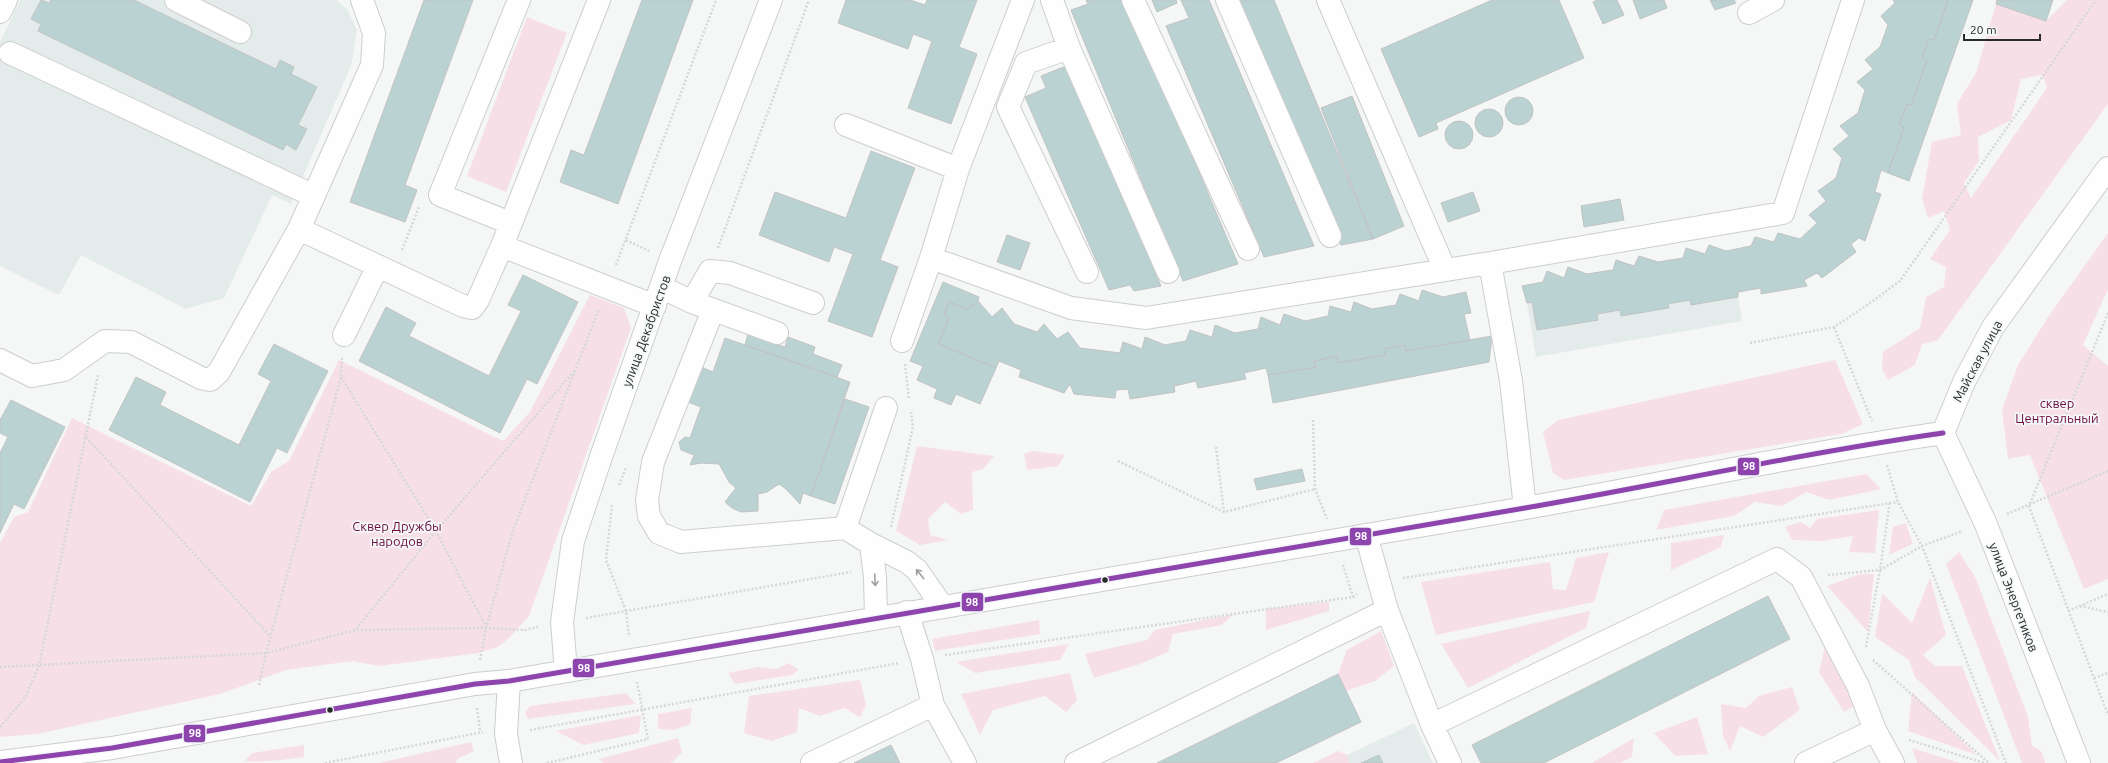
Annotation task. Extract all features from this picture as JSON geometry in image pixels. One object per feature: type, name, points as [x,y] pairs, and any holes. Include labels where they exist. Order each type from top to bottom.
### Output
[{"type":"main road","points":[[0,12],[6,0]]},
{"type":"main road","points":[[176,0],[240,32]]},
{"type":"main road","points":[[1,364],[32,376],[64,370],[105,341],[131,342],[201,378],[210,380],[219,372],[299,229],[372,65],[374,33],[362,0]]},
{"type":"main road","points":[[510,223],[440,195],[519,0]]},
{"type":"main road","points":[[299,229],[463,306],[472,308],[478,300],[502,246],[599,0]]},
{"type":"main road","name":"улица Декабристов","points":[[566,671],[562,622],[573,541],[658,296],[771,0]]},
{"type":"main road","points":[[902,341],[931,258],[958,169],[1023,0]]},
{"type":"main road","points":[[1052,0],[1069,48],[1168,272]]},
{"type":"main road","points":[[1134,0],[1248,249]]},
{"type":"main road","points":[[1227,0],[1330,236]]},
{"type":"main road","points":[[1328,0],[1445,270]]},
{"type":"main road","points":[[1749,13],[1773,0]]},
{"type":"main road","points":[[931,258],[1071,308],[1146,318],[1490,263],[1783,213],[1847,1]]},
{"type":"main road","points":[[1069,48],[1026,63],[1008,107],[1087,272]]},
{"type":"main road","points":[[10,53],[314,196]]},
{"type":"main road","points":[[846,125],[958,169]]},
{"type":"main road","name":"Майская улица","points":[[1942,433],[1964,382],[1993,327],[2108,168]]},
{"type":"main road","points":[[502,246],[608,286],[692,302],[777,333]]},
{"type":"main road","points":[[1490,263],[1511,381],[1525,508]]},
{"type":"main road","points":[[344,335],[378,266]]},
{"type":"main road","points":[[692,302],[710,271],[730,273],[813,303]]},
{"type":"main road","points":[[713,310],[652,462],[647,500],[649,516],[659,534],[681,542],[845,528],[877,555],[908,562],[917,570],[942,606]]},
{"type":"main road","points":[[845,528],[886,408]]},
{"type":"main road","points":[[0,762],[112,748],[475,684],[509,681],[876,617],[1525,508],[1880,442],[1942,433]]},
{"type":"main road","name":"улица Энергетиков","points":[[1942,433],[1985,522],[2079,763]]},
{"type":"main road","points":[[1366,535],[1387,610],[1432,725],[1450,763]]},
{"type":"main road","points":[[876,617],[877,555]]},
{"type":"main road","points":[[1432,725],[1777,559],[1801,577],[1858,686],[1875,730],[1893,763]]},
{"type":"main road","points":[[1076,763],[1387,610]]},
{"type":"main road","points":[[906,612],[922,659],[933,705],[965,763]]},
{"type":"main road","points":[[509,681],[506,734],[511,763]]},
{"type":"main road","points":[[812,763],[933,705]]},
{"type":"main road","points":[[1806,763],[1875,730]]},
{"type":"main road","points":[[74,763],[112,748]]},
{"type":"path","points":[[480,732],[475,684],[486,628],[512,533],[577,368],[716,0]]},
{"type":"path","points":[[710,271],[809,0]]},
{"type":"path","points":[[1750,343],[1834,327],[1866,306],[1900,280],[2096,0]]},
{"type":"path","points":[[2108,313],[2029,506],[2108,715]]},
{"type":"path","points":[[1834,327],[1880,442],[1898,502],[1922,546],[2006,763]]},
{"type":"path","points":[[0,727],[25,698],[39,666],[105,341]]},
{"type":"path","points":[[626,611],[877,555],[913,427],[902,341]]},
{"type":"path","points":[[356,630],[436,531],[544,403],[577,368]]},
{"type":"path","points":[[259,685],[270,636],[341,377],[436,531],[486,628]]},
{"type":"path","points":[[1313,420],[1315,489],[1335,540],[1352,597]]},
{"type":"path","points":[[86,437],[270,636]]},
{"type":"path","points":[[1216,447],[1224,512]]},
{"type":"path","points":[[1118,461],[1224,512],[1315,489]]},
{"type":"path","points":[[1801,577],[1880,570],[1922,546],[2029,506],[2108,471]]},
{"type":"path","points":[[325,763],[480,732],[506,734],[922,659],[1352,597],[1380,581],[1890,501],[1898,502]]},
{"type":"path","points":[[1858,686],[1880,570],[1890,501]]},
{"type":"path","points":[[2068,611],[2108,594]]},
{"type":"path","points":[[2080,606],[2108,612]]},
{"type":"path","points":[[0,668],[266,653],[356,630],[486,628]]},
{"type":"path","points":[[1870,658],[1989,763]]},
{"type":"path","points":[[2094,678],[2108,673]]},
{"type":"path","points":[[1875,730],[1985,763]]},
{"type":"path","points":[[547,763],[648,739]]},
{"type":"shaded area","points":[[20,0],[336,0],[347,9],[357,30],[351,66],[291,204],[272,195],[224,298],[186,309],[81,255],[59,295],[0,266],[0,42]]},
{"type":"shaded area","points":[[1738,297],[1742,321],[1536,357],[1527,303],[1532,302],[1537,330],[1597,320],[1597,314],[1620,310],[1621,316],[1668,308],[1668,304],[1690,300],[1691,305]]},
{"type":"shaded area","points":[[1414,723],[1433,763],[1331,763]]},
{"type":"green space","points":[[2067,0],[2108,0],[2108,104],[1938,340],[1922,344],[1915,365],[1888,380],[1882,369],[1883,352],[1920,328],[1926,297],[1944,287],[1946,267],[1930,259],[1950,230],[1944,211],[1928,218],[1922,199],[1932,142],[1961,135],[1957,104],[1976,73],[1996,4],[2046,21]],"holes":[[[2042,75],[2047,88],[1971,198],[1964,183],[1979,161],[1978,137],[2011,120],[2021,79]]]},
{"type":"green space","points":[[527,17],[567,33],[506,192],[467,176]]},
{"type":"green space","name":"сквер Центральный","points":[[2108,233],[2108,289],[2083,345],[2108,366],[2108,579],[2084,589],[2030,455],[2008,459],[2002,410],[2018,365],[2048,317]]},
{"type":"green space","name":"Сквер Дружбы народов","points":[[590,295],[624,308],[631,328],[529,616],[510,637],[498,647],[478,653],[379,666],[353,661],[286,670],[220,694],[37,734],[0,737],[0,543],[14,517],[28,512],[72,418],[251,506],[272,471],[289,461],[339,360],[503,441],[530,412]]},
{"type":"green space","points":[[1835,360],[1863,424],[1841,434],[1564,480],[1553,473],[1543,432],[1558,420]]},
{"type":"green space","points":[[917,446],[994,456],[983,469],[972,472],[973,510],[961,514],[945,502],[928,519],[930,535],[948,540],[920,545],[896,531]]},
{"type":"green space","points":[[1032,451],[1065,455],[1058,466],[1027,470],[1024,454]]},
{"type":"green space","points":[[1866,474],[1881,489],[1829,500],[1806,492],[1782,506],[1755,502],[1734,516],[1656,530],[1664,510]]},
{"type":"green space","points":[[1879,510],[1875,553],[1849,552],[1853,536],[1821,541],[1792,540],[1785,527],[1800,522],[1810,528],[1817,519]]},
{"type":"green space","points":[[1906,523],[1913,544],[1889,555],[1893,527]]},
{"type":"green space","points":[[1724,535],[1721,547],[1671,570],[1671,543]]},
{"type":"green space","points":[[1609,552],[1594,602],[1436,635],[1421,582],[1550,562],[1553,589],[1566,590],[1576,558]]},
{"type":"green space","points":[[1959,552],[1976,579],[2028,717],[2032,746],[2042,752],[2045,763],[2022,763],[1946,564]]},
{"type":"green space","points":[[1860,574],[1874,574],[1868,632],[1827,586]]},
{"type":"green space","points":[[1930,578],[1946,635],[1923,655],[1935,666],[1962,666],[2000,761],[1915,677],[1909,660],[1875,637],[1882,593],[1912,623]]},
{"type":"green space","points":[[1329,602],[1329,611],[1266,630],[1266,609]]},
{"type":"green space","points":[[1590,611],[1586,628],[1468,688],[1441,644]]},
{"type":"green space","points":[[1234,614],[1222,625],[1173,634],[1168,652],[1140,664],[1094,678],[1085,654],[1147,640],[1155,630]]},
{"type":"green space","points":[[1039,620],[1040,634],[935,651],[932,639]]},
{"type":"green space","points":[[1381,631],[1394,666],[1375,681],[1346,691],[1338,674],[1347,650]]},
{"type":"green space","points":[[1826,642],[1856,705],[1844,712],[1819,672]]},
{"type":"green space","points":[[1069,644],[1060,660],[975,673],[956,662]]},
{"type":"green space","points":[[789,663],[799,670],[792,675],[735,684],[728,673],[758,667],[777,669]]},
{"type":"green space","points":[[1070,673],[1077,700],[1066,712],[1045,696],[993,710],[980,735],[961,694]]},
{"type":"green space","points":[[860,680],[866,705],[860,717],[844,708],[820,716],[799,708],[797,732],[772,741],[744,733],[749,696]]},
{"type":"green space","points":[[1792,687],[1800,710],[1763,737],[1740,726],[1730,751],[1723,736],[1721,704],[1746,708],[1759,696]]},
{"type":"green space","points":[[1912,692],[1977,755],[1908,731]]},
{"type":"green space","points":[[626,693],[636,704],[528,719],[525,713],[530,706]]},
{"type":"green space","points":[[692,708],[690,724],[674,730],[658,729],[658,714]]},
{"type":"green space","points":[[641,715],[639,733],[583,745],[556,731]]},
{"type":"green space","points":[[1697,717],[1708,754],[1675,756],[1654,733]]},
{"type":"green space","points":[[678,738],[682,752],[671,763],[604,763],[599,759]]},
{"type":"green space","points":[[1634,738],[1632,757],[1620,763],[1592,763]]},
{"type":"green space","points":[[471,742],[474,751],[457,759],[456,763],[379,763]]},
{"type":"green space","points":[[304,745],[304,757],[266,761],[245,761],[252,753]]},
{"type":"green space","points":[[1912,748],[1960,763],[1917,763]]},
{"type":"green space","points":[[1338,751],[1347,755],[1349,763],[1313,763]]},
{"type":"building","points":[[41,0],[49,3],[51,0],[134,0],[276,69],[280,60],[294,67],[291,74],[317,87],[298,125],[307,129],[296,150],[286,144],[283,150],[38,31],[41,24],[31,19]]},
{"type":"building","points":[[424,0],[473,0],[405,185],[417,190],[405,222],[350,202]]},
{"type":"building","points":[[642,0],[693,0],[618,204],[560,182],[571,150],[584,155]]},
{"type":"building","points":[[846,0],[910,0],[925,5],[927,0],[977,0],[959,47],[977,54],[951,124],[908,108],[932,41],[913,34],[908,49],[838,23]]},
{"type":"building","points":[[1086,0],[1126,0],[1238,264],[1183,281],[1071,10],[1088,4]]},
{"type":"building","points":[[1152,0],[1176,0],[1177,3],[1157,12]]},
{"type":"building","points":[[1181,0],[1209,0],[1314,246],[1264,257],[1166,26],[1189,18]]},
{"type":"building","points":[[1238,0],[1274,0],[1373,239],[1341,245]]},
{"type":"building","points":[[1492,0],[1559,0],[1584,58],[1436,123],[1438,129],[1419,137],[1381,49]]},
{"type":"building","points":[[1597,0],[1617,0],[1624,15],[1603,24],[1593,2]]},
{"type":"building","points":[[1633,0],[1664,0],[1667,8],[1640,19]]},
{"type":"building","points":[[1710,0],[1734,0],[1736,3],[1715,10]]},
{"type":"building","points":[[1893,0],[1948,0],[1934,40],[1929,39],[1922,58],[1927,61],[1911,105],[1907,104],[1899,125],[1904,127],[1888,173],[1881,170],[1875,192],[1881,194],[1865,241],[1859,238],[1851,244],[1856,252],[1822,278],[1817,273],[1804,280],[1807,286],[1761,294],[1761,288],[1738,292],[1738,297],[1691,305],[1690,300],[1668,304],[1669,308],[1621,316],[1620,310],[1597,314],[1598,320],[1537,330],[1532,302],[1527,303],[1522,286],[1543,282],[1547,271],[1564,278],[1568,267],[1587,274],[1613,270],[1616,260],[1634,266],[1639,256],[1658,262],[1683,258],[1686,248],[1705,254],[1709,245],[1726,251],[1751,246],[1755,237],[1774,242],[1778,233],[1800,239],[1817,223],[1809,215],[1826,201],[1818,191],[1836,178],[1842,158],[1833,149],[1849,136],[1840,126],[1858,113],[1865,90],[1857,82],[1873,69],[1865,60],[1880,47],[1888,25],[1881,16],[1895,3]]},
{"type":"building","points":[[1948,0],[1973,0],[1909,181],[1888,173],[1904,127],[1899,125],[1907,104],[1911,105],[1927,61],[1922,58],[1929,39],[1934,40]]},
{"type":"building","points":[[1997,0],[2053,0],[2046,21],[1996,4]]},
{"type":"building","points":[[1066,66],[1161,286],[1134,291],[1130,285],[1109,290],[1025,97],[1046,88],[1041,76]]},
{"type":"building","points":[[1352,96],[1404,226],[1373,239],[1321,108]]},
{"type":"building","points":[[1519,97],[1529,101],[1533,111],[1529,121],[1519,125],[1509,121],[1505,111],[1509,101]]},
{"type":"building","points":[[1489,109],[1499,113],[1503,123],[1499,133],[1489,137],[1479,133],[1475,123],[1479,113]]},
{"type":"building","points":[[1459,121],[1469,125],[1473,135],[1469,145],[1459,149],[1449,145],[1445,135],[1449,125]]},
{"type":"building","points":[[871,151],[915,168],[880,260],[898,267],[872,337],[828,321],[853,254],[834,247],[829,262],[759,235],[775,192],[846,218]]},
{"type":"building","points":[[1473,192],[1480,211],[1448,222],[1441,203]]},
{"type":"building","points":[[1620,199],[1624,220],[1584,227],[1581,206]]},
{"type":"building","points":[[1007,235],[1030,243],[1020,270],[997,262]]},
{"type":"building","points":[[523,275],[578,302],[537,384],[527,379],[500,433],[359,361],[386,307],[416,323],[409,336],[489,376],[521,311],[508,305]]},
{"type":"building","points":[[943,282],[979,297],[978,301],[968,309],[949,302],[944,315],[949,317],[939,344],[996,368],[980,404],[956,394],[951,405],[934,398],[937,389],[917,380],[923,366],[910,361]]},
{"type":"building","points":[[1422,290],[1443,297],[1466,292],[1471,313],[1464,314],[1470,340],[1406,351],[1405,345],[1384,349],[1385,355],[1338,363],[1337,356],[1314,361],[1316,367],[1268,375],[1266,368],[1244,373],[1246,379],[1198,388],[1196,381],[1174,386],[1175,392],[1130,399],[1128,389],[1116,390],[1115,398],[1074,394],[1070,384],[1064,393],[1019,377],[1021,370],[999,361],[996,368],[939,344],[949,317],[944,315],[949,302],[968,309],[978,301],[992,317],[1002,308],[1014,324],[1037,332],[1044,324],[1057,339],[1068,332],[1080,348],[1120,353],[1123,342],[1142,349],[1145,337],[1165,345],[1186,341],[1190,330],[1212,337],[1215,325],[1235,333],[1258,329],[1261,317],[1280,325],[1284,314],[1305,321],[1328,316],[1330,306],[1351,312],[1354,302],[1372,309],[1396,305],[1400,294],[1419,301]]},
{"type":"building","points":[[748,334],[785,347],[788,337],[815,347],[813,354],[842,365],[837,377],[745,345]]},
{"type":"building","points":[[1492,336],[1489,362],[1273,403],[1268,375],[1316,367],[1314,361],[1337,356],[1338,363],[1385,355],[1384,349],[1405,345],[1406,351]]},
{"type":"building","points":[[725,338],[850,382],[811,496],[803,493],[800,504],[786,489],[779,484],[767,492],[758,494],[758,511],[741,512],[732,508],[725,502],[736,488],[729,482],[719,464],[701,463],[690,465],[694,455],[681,450],[679,442],[685,437],[690,438],[701,407],[688,402],[701,367],[713,372]]},
{"type":"building","points":[[274,344],[328,371],[287,453],[277,448],[250,502],[109,430],[136,377],[166,392],[160,405],[239,445],[271,381],[258,374]]},
{"type":"building","points":[[845,399],[869,407],[835,504],[811,496]]},
{"type":"building","points":[[11,400],[65,427],[24,509],[14,504],[0,533],[0,453],[8,437],[0,433],[0,420]]},
{"type":"building","points":[[1302,469],[1305,481],[1257,490],[1254,479]]},
{"type":"building","points":[[1768,596],[1790,639],[1544,763],[1481,763],[1472,745]]},
{"type":"building","points":[[1338,674],[1361,722],[1276,763],[1157,763]]},
{"type":"building","points":[[891,745],[900,763],[854,763]]},
{"type":"building","points":[[1379,755],[1383,763],[1361,763]]},
{"type":"transit line","name":"98","points":[[0,762],[112,748],[475,684],[509,681],[1398,530],[1577,499],[1786,459],[1943,433]]}]
